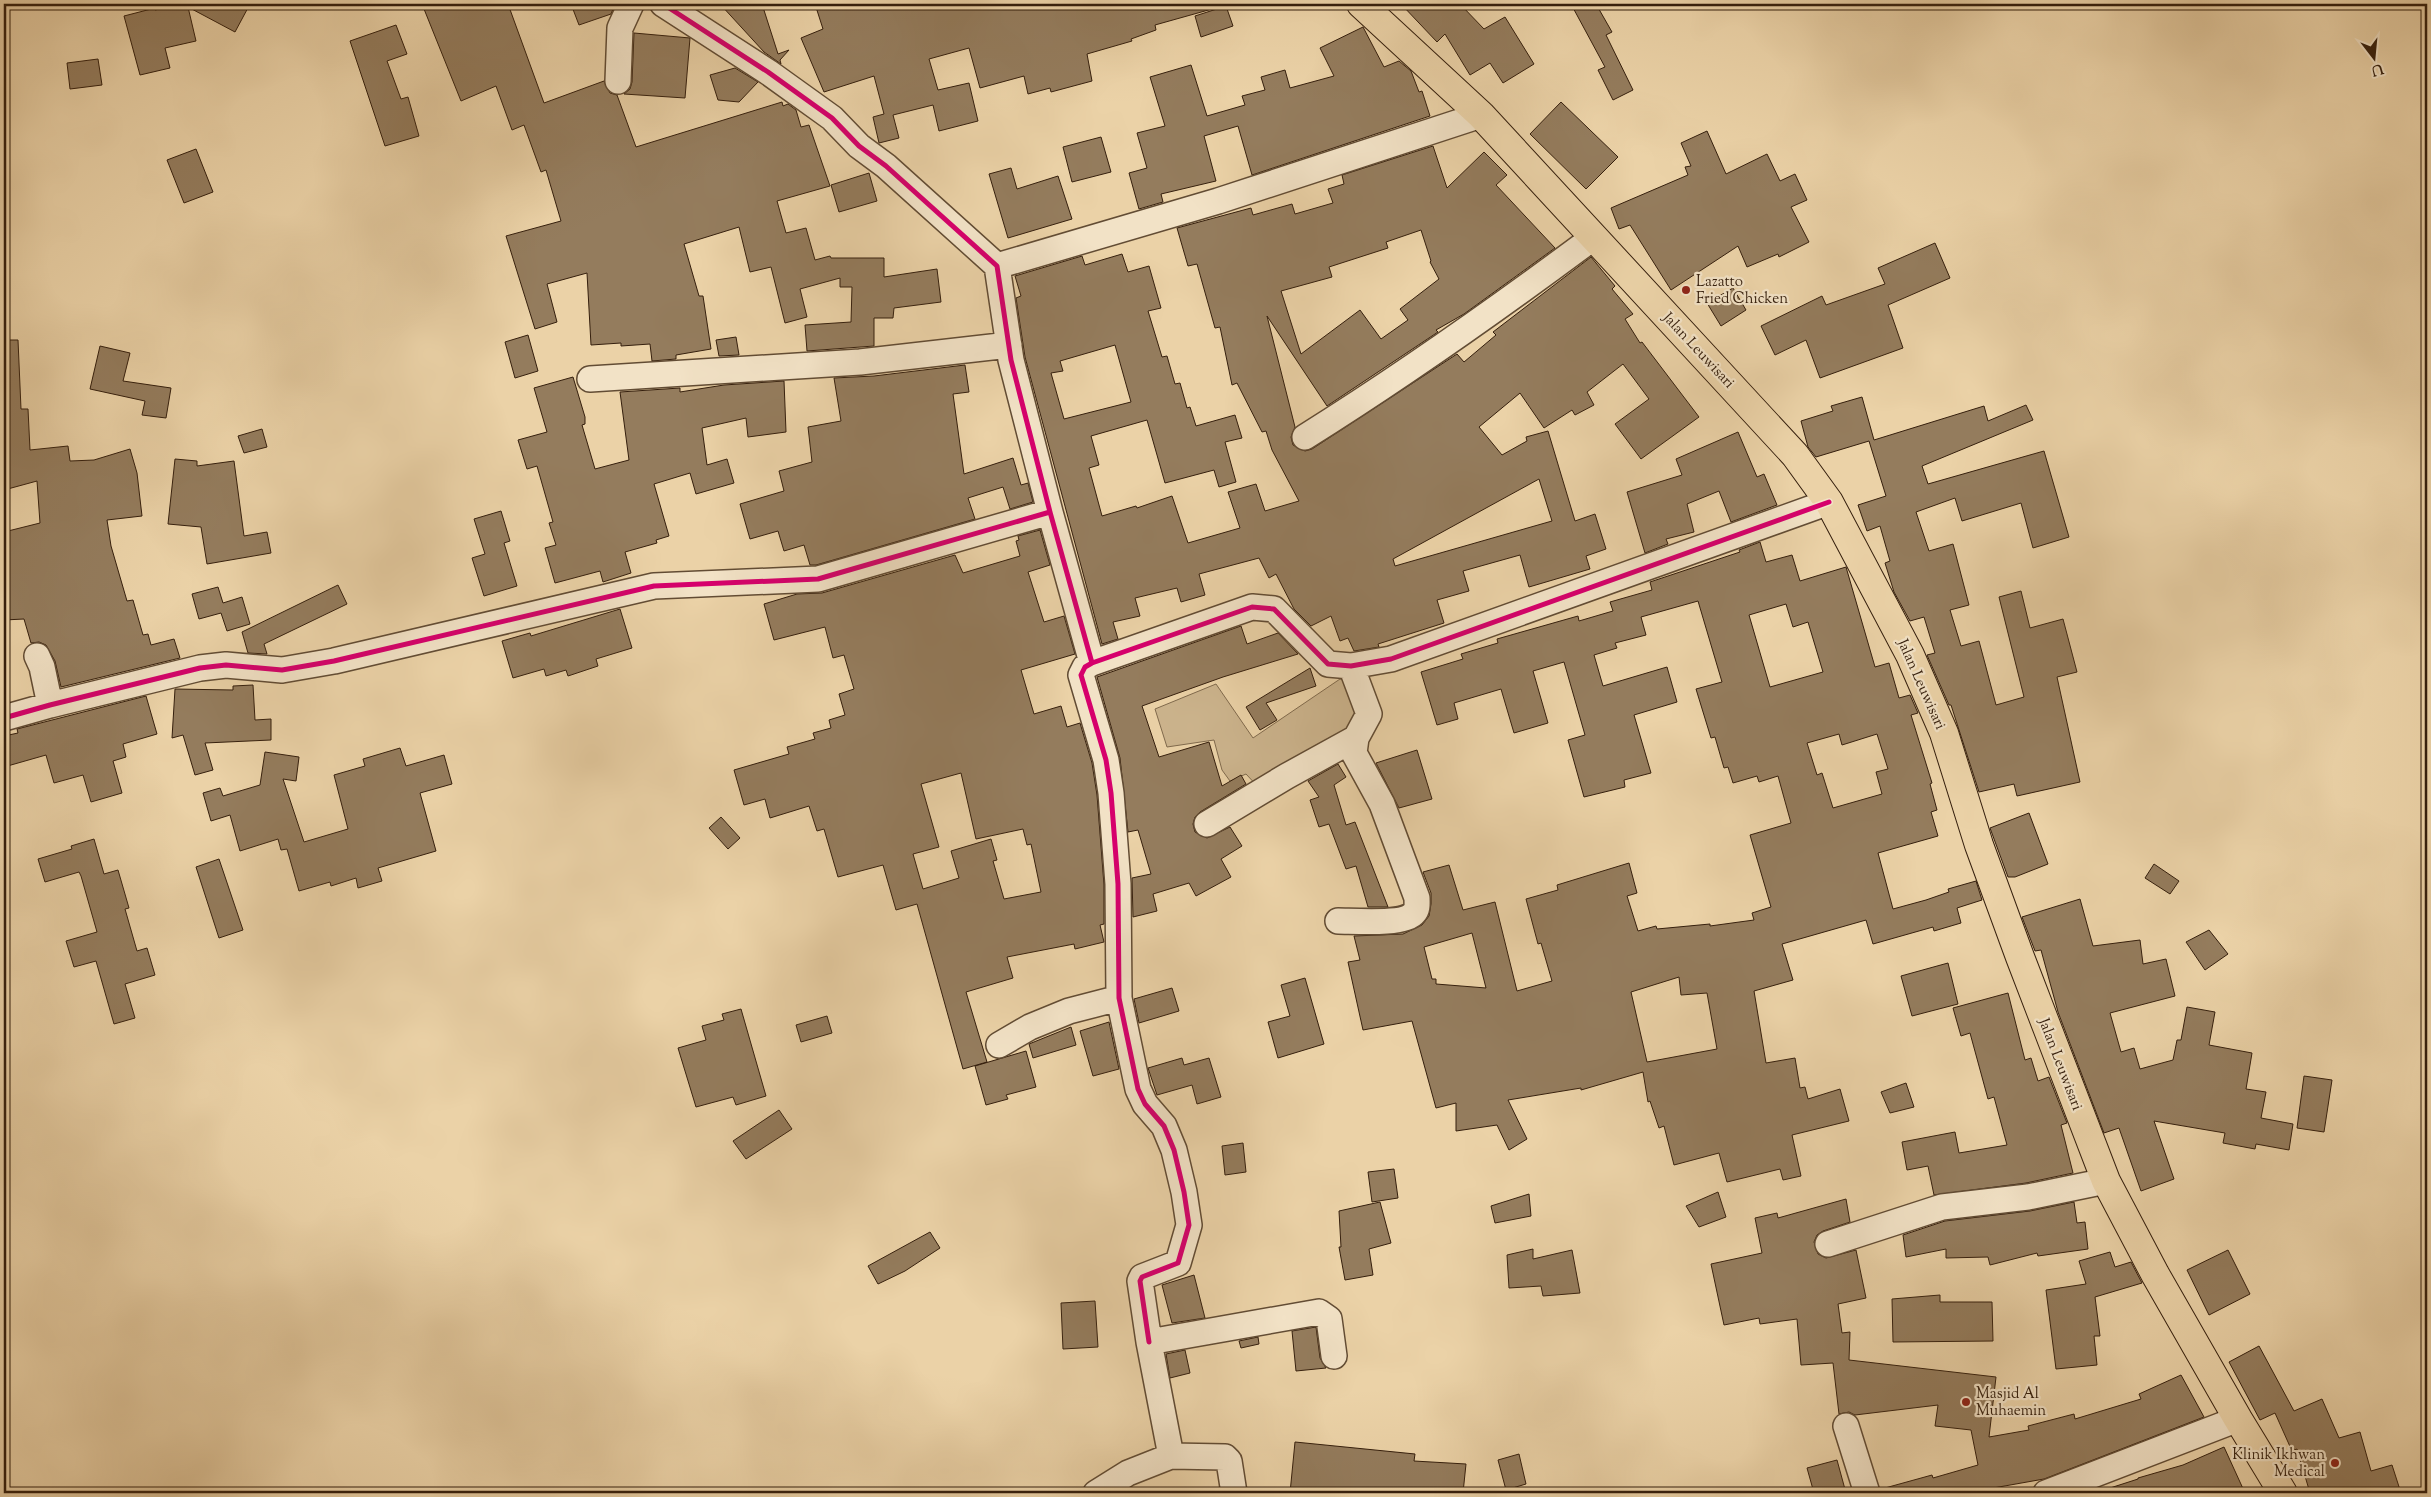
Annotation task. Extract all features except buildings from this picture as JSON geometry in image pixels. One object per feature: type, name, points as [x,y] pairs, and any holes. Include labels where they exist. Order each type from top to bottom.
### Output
[{"type":"main road","name":"Jalan Leuwisari","points":[[1361,4],[1481,115],[1795,455],[1829,502],[1910,655],[1944,734],[1979,844],[2106,1181],[2155,1274],[2238,1419],[2283,1493]]},
{"type":"street","points":[[618,80],[620,28],[631,4]]},
{"type":"street","points":[[663,4],[768,72],[832,118],[859,146],[886,166],[997,266],[1008,345],[1050,512],[1092,663]]},
{"type":"street","points":[[997,266],[1218,201],[1481,115]]},
{"type":"street","points":[[1305,437],[1385,386],[1535,281],[1594,237]]},
{"type":"street","points":[[590,379],[860,362],[1008,345]]},
{"type":"street","points":[[1171,1456],[1149,1342],[1140,1281],[1142,1278],[1178,1263],[1189,1225],[1184,1192],[1174,1150],[1164,1126],[1145,1104],[1138,1089],[1119,998],[1118,884],[1111,793],[1106,760],[1081,675],[1085,667],[1252,607],[1274,609],[1328,664],[1351,666],[1391,659],[1829,502]]},
{"type":"street","points":[[4,718],[200,668],[226,665],[282,670],[334,662],[654,586],[818,579],[1050,512]]},
{"type":"street","points":[[38,656],[50,705]]},
{"type":"street","points":[[1338,921],[1402,920],[1413,915],[1417,908],[1417,898],[1382,804],[1356,760],[1354,745],[1368,714],[1351,666]]},
{"type":"street","points":[[1207,824],[1287,776],[1356,738]]},
{"type":"street","points":[[999,1045],[1030,1027],[1069,1011],[1119,998]]},
{"type":"street","points":[[1828,1244],[1942,1207],[2028,1198],[2106,1181]]},
{"type":"street","points":[[1149,1342],[1319,1312],[1329,1318],[1334,1356]]},
{"type":"street","points":[[2046,1493],[2238,1419]]},
{"type":"street","points":[[1846,1426],[1867,1493]]},
{"type":"street","points":[[1096,1493],[1128,1473],[1171,1456],[1225,1457],[1229,1461],[1234,1493]]},
{"type":"shaded area","points":[[1340,679],[1348,681],[1360,719],[1260,789],[1246,774],[1230,781],[1222,770],[1214,740],[1167,747],[1155,709],[1216,684],[1253,738]]},
{"type":"cycle path","points":[[663,4],[768,72],[832,118],[859,146],[886,166],[997,266],[1011,360],[1050,512],[1092,663],[1252,607],[1274,609],[1328,664],[1351,666],[1391,659],[1829,502]]},
{"type":"cycle path","points":[[4,718],[200,668],[226,665],[282,670],[334,661],[654,586],[818,579],[1050,512]]},
{"type":"cycle path","points":[[1092,663],[1085,667],[1081,675],[1106,760],[1111,793],[1118,884],[1119,998],[1138,1089],[1145,1104],[1164,1126],[1174,1150],[1184,1192],[1189,1225],[1178,1263],[1142,1277],[1140,1281],[1149,1342]]},
{"type":"place","name":"Lazatto Fried Chicken","points":[[1686,290]]},
{"type":"place","name":"Masjid Al Muhaemin","points":[[1966,1402]]},
{"type":"place","name":"Klinik Ikhwan Medical","points":[[2335,1463]]}]
